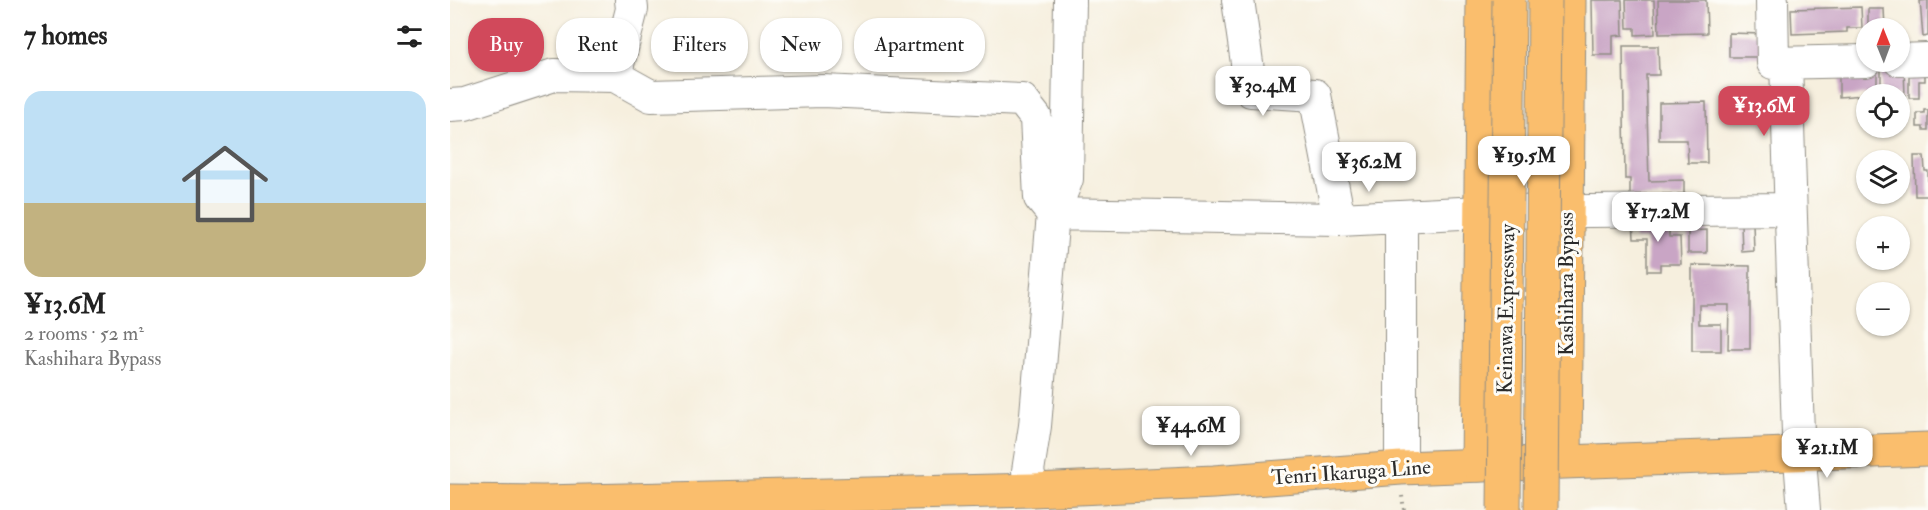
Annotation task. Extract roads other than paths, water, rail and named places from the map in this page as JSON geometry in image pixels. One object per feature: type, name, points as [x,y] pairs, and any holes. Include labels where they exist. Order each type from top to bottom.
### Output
[{"type":"main road","points":[[1478,465],[1483,0]]},
{"type":"main road","name":"Keinawa Expressway","points":[[1504,510],[1509,0]]},
{"type":"main road","name":"Keinawa Expressway","points":[[1541,510],[1545,0]]},
{"type":"main road","name":"Kashihara Bypass","points":[[1565,461],[1569,0]]},
{"type":"main road","name":"Tenri Ikaruga Line","points":[[450,501],[543,502],[1033,490],[1214,482],[1401,468],[1928,449]]},
{"type":"street","points":[[615,76],[632,9],[631,0]]},
{"type":"street","points":[[1033,490],[1028,471],[1036,414],[1053,214],[1067,179],[1070,0]]},
{"type":"street","points":[[1238,0],[1251,91],[1315,95],[1339,219]]},
{"type":"street","points":[[1772,0],[1773,63],[1856,61]]},
{"type":"street","points":[[1910,60],[1928,59]]},
{"type":"street","points":[[1786,63],[1790,209],[1804,510]]},
{"type":"street","points":[[450,105],[465,104],[554,75],[615,76],[651,96],[823,92],[1022,100],[1036,118],[1040,198],[1053,214],[1339,219],[1481,212],[1790,209]]},
{"type":"street","points":[[1401,217],[1401,468]]}]
